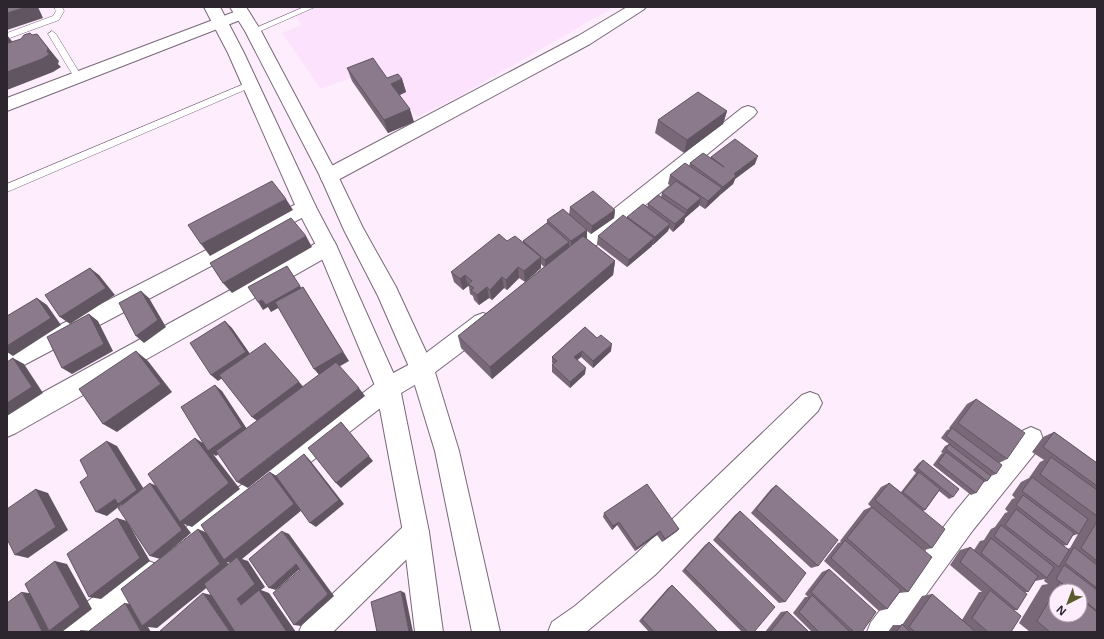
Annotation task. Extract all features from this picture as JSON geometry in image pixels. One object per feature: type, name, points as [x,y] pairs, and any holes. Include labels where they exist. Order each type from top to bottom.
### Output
[{"type":"street","points":[[329,176],[584,40],[638,7]]},
{"type":"street","points":[[216,14],[250,84],[306,207],[327,248],[388,388],[416,532],[429,632]]},
{"type":"street","points":[[7,105],[78,77],[216,14],[245,17],[329,176],[354,230],[388,293],[422,369],[448,451],[486,632]]},
{"type":"street","points":[[548,272],[748,112]]},
{"type":"street","points":[[7,364],[306,207]]},
{"type":"street","points":[[7,425],[327,248]]},
{"type":"street","points":[[71,632],[388,388],[422,369],[500,310]]},
{"type":"street","points":[[562,632],[585,616],[645,565],[810,403]]},
{"type":"street","points":[[881,632],[964,521],[1031,439]]},
{"type":"street","points":[[313,632],[416,532]]},
{"type":"lane","points":[[7,36],[56,18],[60,10],[58,7]]},
{"type":"lane","points":[[245,17],[311,7]]},
{"type":"lane","points":[[52,34],[78,77]]},
{"type":"lane","points":[[7,188],[250,84]]},
{"type":"shaded area","points":[[289,7],[614,7],[461,95],[417,117],[377,68],[321,89],[282,33],[302,25]]},
{"type":"building","points":[[7,7],[26,7],[7,13]]},
{"type":"building","points":[[30,33],[32,35],[37,34],[48,48],[47,52],[50,54],[42,59],[7,72],[7,42],[21,39],[24,35]]},
{"type":"building","points":[[373,58],[387,78],[398,74],[402,79],[391,84],[410,109],[384,120],[347,68]]},
{"type":"building","points":[[698,92],[727,111],[687,140],[658,120]]},
{"type":"building","points":[[735,139],[758,156],[734,174],[736,176],[723,187],[690,163],[703,153],[724,167],[711,157]]},
{"type":"building","points":[[685,163],[722,188],[708,201],[670,175]]},
{"type":"building","points":[[272,181],[286,199],[201,244],[188,225]]},
{"type":"building","points":[[676,181],[701,198],[687,210],[662,193]]},
{"type":"building","points":[[593,191],[615,210],[592,226],[570,207]]},
{"type":"building","points":[[658,195],[686,214],[675,224],[648,204]]},
{"type":"building","points":[[643,204],[670,224],[655,237],[627,217]]},
{"type":"building","points":[[563,209],[587,230],[571,241],[547,220]]},
{"type":"building","points":[[623,215],[654,238],[629,260],[598,236]]},
{"type":"building","points":[[291,218],[306,236],[223,283],[210,263]]},
{"type":"building","points":[[547,223],[569,242],[545,260],[523,241]]},
{"type":"building","points":[[499,234],[507,241],[515,236],[541,257],[524,271],[518,267],[506,280],[502,277],[490,290],[487,287],[477,295],[471,290],[474,288],[468,284],[472,281],[465,275],[460,279],[451,272]]},
{"type":"building","points":[[583,236],[615,261],[490,367],[458,336]]},
{"type":"building","points":[[287,266],[300,286],[266,305],[262,300],[258,302],[248,287]]},
{"type":"building","points":[[90,268],[106,288],[60,317],[45,295]]},
{"type":"building","points":[[303,287],[343,352],[314,369],[275,302]]},
{"type":"building","points":[[141,291],[158,320],[136,336],[119,303]]},
{"type":"building","points":[[37,298],[51,318],[7,346],[7,316]]},
{"type":"building","points":[[89,314],[104,344],[62,368],[47,337]]},
{"type":"building","points":[[225,321],[246,352],[211,375],[190,343]]},
{"type":"building","points":[[585,327],[597,338],[601,335],[612,344],[593,361],[582,351],[574,357],[586,368],[570,382],[552,365],[557,361],[552,357]]},
{"type":"building","points":[[265,343],[299,382],[252,417],[219,375]]},
{"type":"building","points":[[136,351],[161,384],[103,424],[79,389]]},
{"type":"building","points":[[13,358],[32,387],[7,403],[7,362]]},
{"type":"building","points":[[336,362],[359,388],[237,482],[216,451]]},
{"type":"building","points":[[215,385],[242,427],[208,451],[181,407]]},
{"type":"building","points":[[976,399],[1025,433],[1007,459],[958,423]]},
{"type":"building","points":[[341,422],[369,456],[336,483],[308,448]]},
{"type":"building","points":[[952,428],[1002,465],[996,474],[946,436]]},
{"type":"building","points":[[1054,432],[1097,463],[1097,486],[1043,447]]},
{"type":"building","points":[[195,438],[229,483],[180,522],[148,474]]},
{"type":"building","points":[[107,441],[137,490],[118,504],[115,499],[96,512],[80,482],[88,476],[80,460]]},
{"type":"building","points":[[949,444],[991,476],[987,481],[946,449]]},
{"type":"building","points":[[946,452],[984,481],[976,493],[938,463]]},
{"type":"building","points":[[304,454],[339,500],[310,523],[276,476]]},
{"type":"building","points":[[1051,457],[1097,490],[1097,516],[1040,474]]},
{"type":"building","points":[[923,460],[959,489],[953,497],[917,468]]},
{"type":"building","points":[[270,472],[294,504],[224,560],[201,525]]},
{"type":"building","points":[[919,472],[940,489],[925,510],[903,492]]},
{"type":"building","points":[[1032,477],[1088,519],[1079,534],[1022,491]]},
{"type":"building","points":[[150,483],[182,530],[150,556],[118,508]]},
{"type":"building","points":[[889,483],[945,529],[932,548],[875,500]]},
{"type":"building","points":[[647,484],[679,529],[665,539],[660,531],[637,548],[619,522],[613,526],[604,513]]},
{"type":"building","points":[[776,485],[838,540],[818,566],[756,509]]},
{"type":"building","points":[[36,489],[56,527],[15,555],[7,539],[7,509]]},
{"type":"building","points":[[1023,495],[1074,533],[1067,545],[1016,505]]},
{"type":"building","points":[[872,507],[932,557],[908,592],[847,538]]},
{"type":"building","points":[[1016,509],[1069,550],[1059,567],[1005,525]]},
{"type":"building","points":[[740,511],[806,573],[785,602],[717,537]]},
{"type":"building","points":[[117,518],[140,558],[89,597],[67,554]]},
{"type":"building","points":[[1096,523],[1097,524],[1097,561],[1081,548]]},
{"type":"building","points":[[1001,525],[1054,567],[1047,578],[994,536]]},
{"type":"building","points":[[198,529],[220,564],[142,626],[121,589]]},
{"type":"building","points":[[282,531],[328,594],[294,625],[273,593],[300,570],[296,564],[269,588],[249,559]]},
{"type":"building","points":[[991,538],[1038,576],[1028,592],[981,553]]},
{"type":"building","points":[[845,540],[901,590],[887,609],[831,558]]},
{"type":"building","points":[[709,542],[775,607],[754,632],[748,632],[685,569]]},
{"type":"building","points":[[970,547],[1027,594],[1017,610],[960,562]]},
{"type":"building","points":[[1074,547],[1097,565],[1097,588],[1065,563]]},
{"type":"building","points":[[237,557],[255,584],[237,599],[241,605],[259,590],[287,632],[235,632],[204,584]]},
{"type":"building","points":[[55,561],[80,607],[49,631],[25,584]]},
{"type":"building","points":[[1064,565],[1088,583],[1061,583],[1056,579]]},
{"type":"building","points":[[829,569],[876,612],[862,632],[854,632],[811,592]]},
{"type":"building","points":[[1088,583],[1097,590],[1097,611],[1088,604]]},
{"type":"building","points":[[672,585],[718,632],[654,632],[642,619]]},
{"type":"building","points":[[990,590],[1021,616],[1011,632],[988,632],[972,618]]},
{"type":"building","points":[[401,591],[409,632],[377,632],[371,602]]},
{"type":"building","points":[[22,592],[42,631],[41,632],[7,632],[7,603]]},
{"type":"building","points":[[203,593],[230,632],[160,631]]},
{"type":"building","points":[[932,594],[976,632],[915,632],[909,627]]},
{"type":"building","points":[[812,595],[850,632],[819,632],[799,612]]},
{"type":"building","points":[[1048,602],[1048,623],[1088,623],[1088,605],[1097,612],[1097,632],[1050,632],[1037,621]]},
{"type":"building","points":[[125,603],[141,632],[89,632],[89,631]]},
{"type":"building","points":[[787,611],[809,632],[770,632]]},
{"type":"building","points":[[902,624],[910,632],[896,632]]}]
